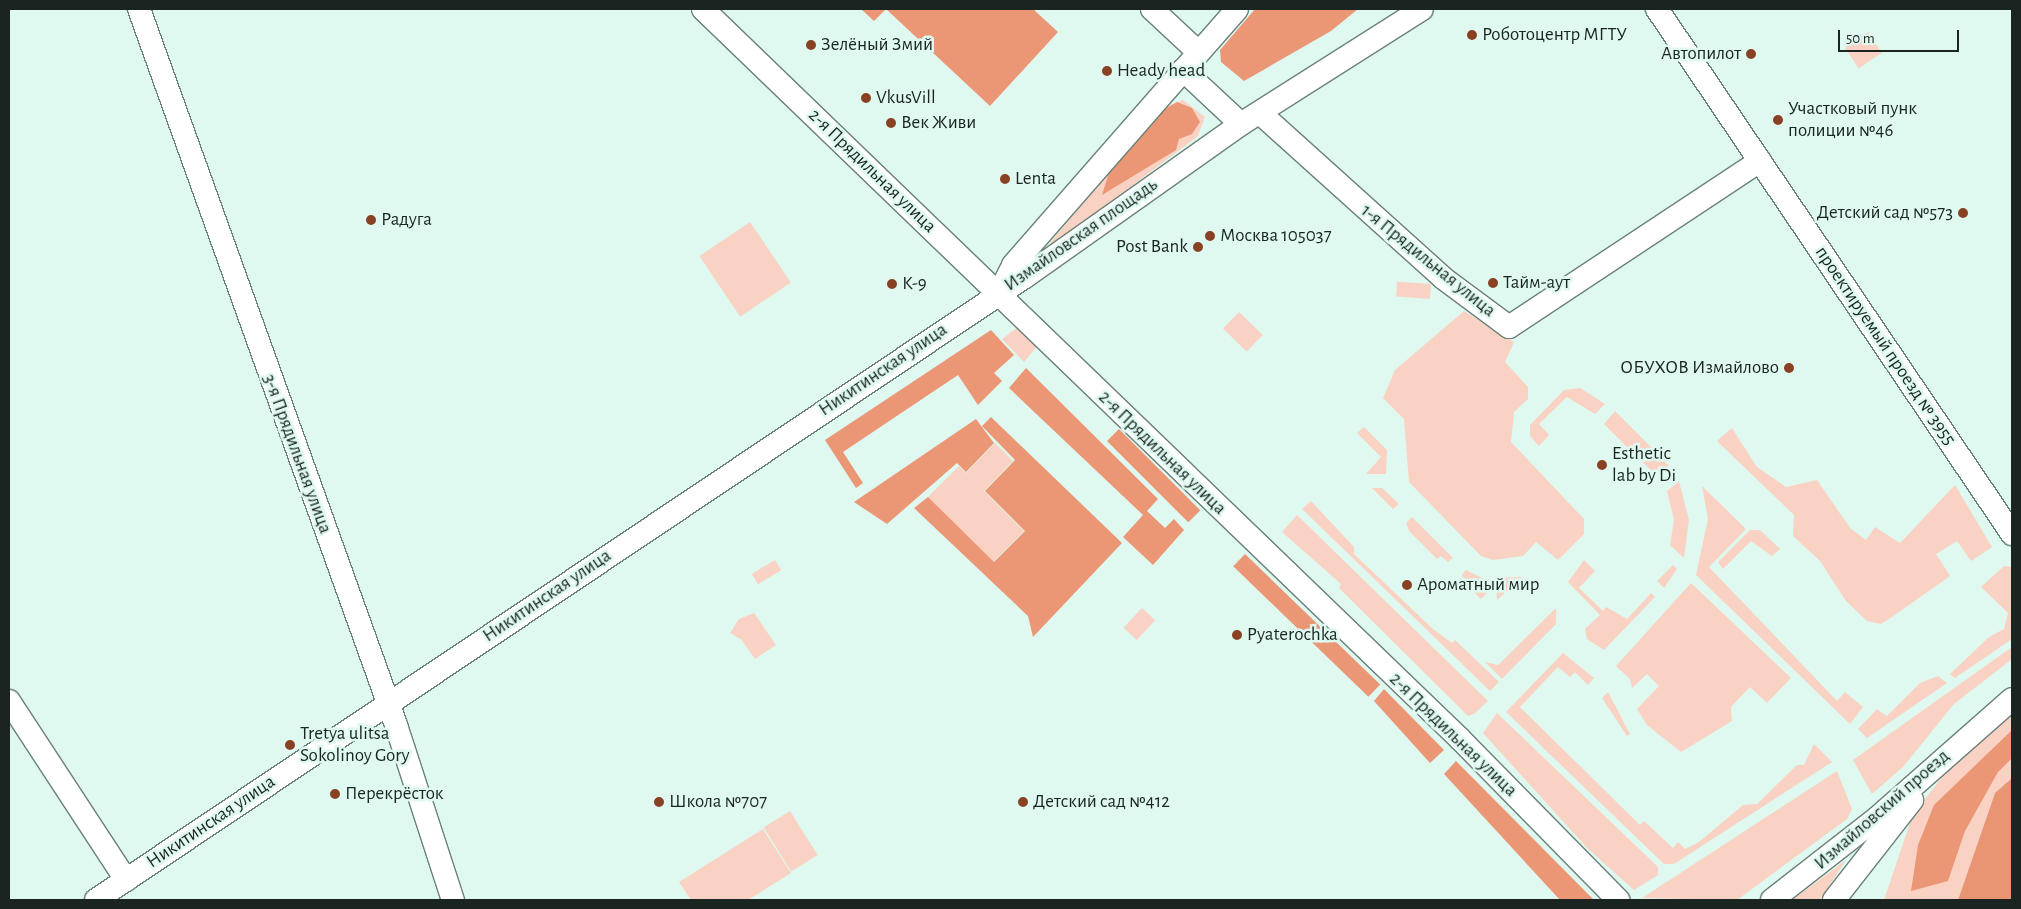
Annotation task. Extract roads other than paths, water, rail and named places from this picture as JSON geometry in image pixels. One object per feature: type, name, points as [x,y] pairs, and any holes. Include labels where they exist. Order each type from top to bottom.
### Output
[{"type":"street","name":"3-я Прядильная улица","points":[[139,9],[386,703],[453,900]]},
{"type":"street","name":"2-я Прядильная улица","points":[[703,9],[1460,739],[1616,899]]},
{"type":"street","points":[[1152,9],[1198,51]]},
{"type":"street","name":"Измайловская площадь","points":[[999,293],[1013,265],[1198,51],[1237,9]]},
{"type":"street","name":"Измайловская площадь","points":[[999,293],[1250,118],[1422,9]]},
{"type":"street","name":"проектируемый проезд № 3955","points":[[1657,9],[2012,534]]},
{"type":"street","name":"1-я Прядильная улица","points":[[1182,70],[1250,118],[1443,278],[1509,327],[1760,161]]},
{"type":"street","name":"Никитинская улица","points":[[96,900],[386,703],[999,293]]},
{"type":"street","name":"Измайловский проезд","points":[[1772,900],[1877,818],[1989,716],[2012,699]]},
{"type":"street","points":[[9,700],[126,880]]},
{"type":"street","name":"Измайловский проезд","points":[[1834,900],[1918,793],[1989,716]]},
{"type":"place","name":"Роботоцентр МГТУ","points":[[1472,35]]},
{"type":"place","name":"Зелёный Змий","points":[[811,45]]},
{"type":"place","name":"Автопилот","points":[[1751,54]]},
{"type":"place","name":"Heady head","points":[[1107,71]]},
{"type":"place","name":"VkusVill","points":[[866,98]]},
{"type":"place","name":"Участковый пунк полиции №46","points":[[1778,120]]},
{"type":"place","name":"Век Живи","points":[[891,123]]},
{"type":"place","name":"Lenta","points":[[1005,179]]},
{"type":"place","name":"Детский сад №573","points":[[1963,213]]},
{"type":"place","name":"Радуга","points":[[371,220]]},
{"type":"place","name":"Москва 105037","points":[[1210,236]]},
{"type":"place","name":"Post Bank","points":[[1198,247]]},
{"type":"place","name":"Тайм-аут","points":[[1493,283]]},
{"type":"place","name":"К-9","points":[[892,284]]},
{"type":"place","name":"ОБУХОВ Измайлово","points":[[1789,368]]},
{"type":"place","name":"Esthetic lab by Di","points":[[1602,465]]},
{"type":"place","name":"Ароматный мир","points":[[1407,585]]},
{"type":"place","name":"Pyaterochka","points":[[1237,635]]},
{"type":"place","name":"Tretya ulitsa Sokolinoy Gory","points":[[290,745]]},
{"type":"place","name":"Перекрёсток","points":[[335,794]]},
{"type":"place","name":"Школа №707","points":[[659,802]]},
{"type":"place","name":"Детский сад №412","points":[[1023,802]]}]
